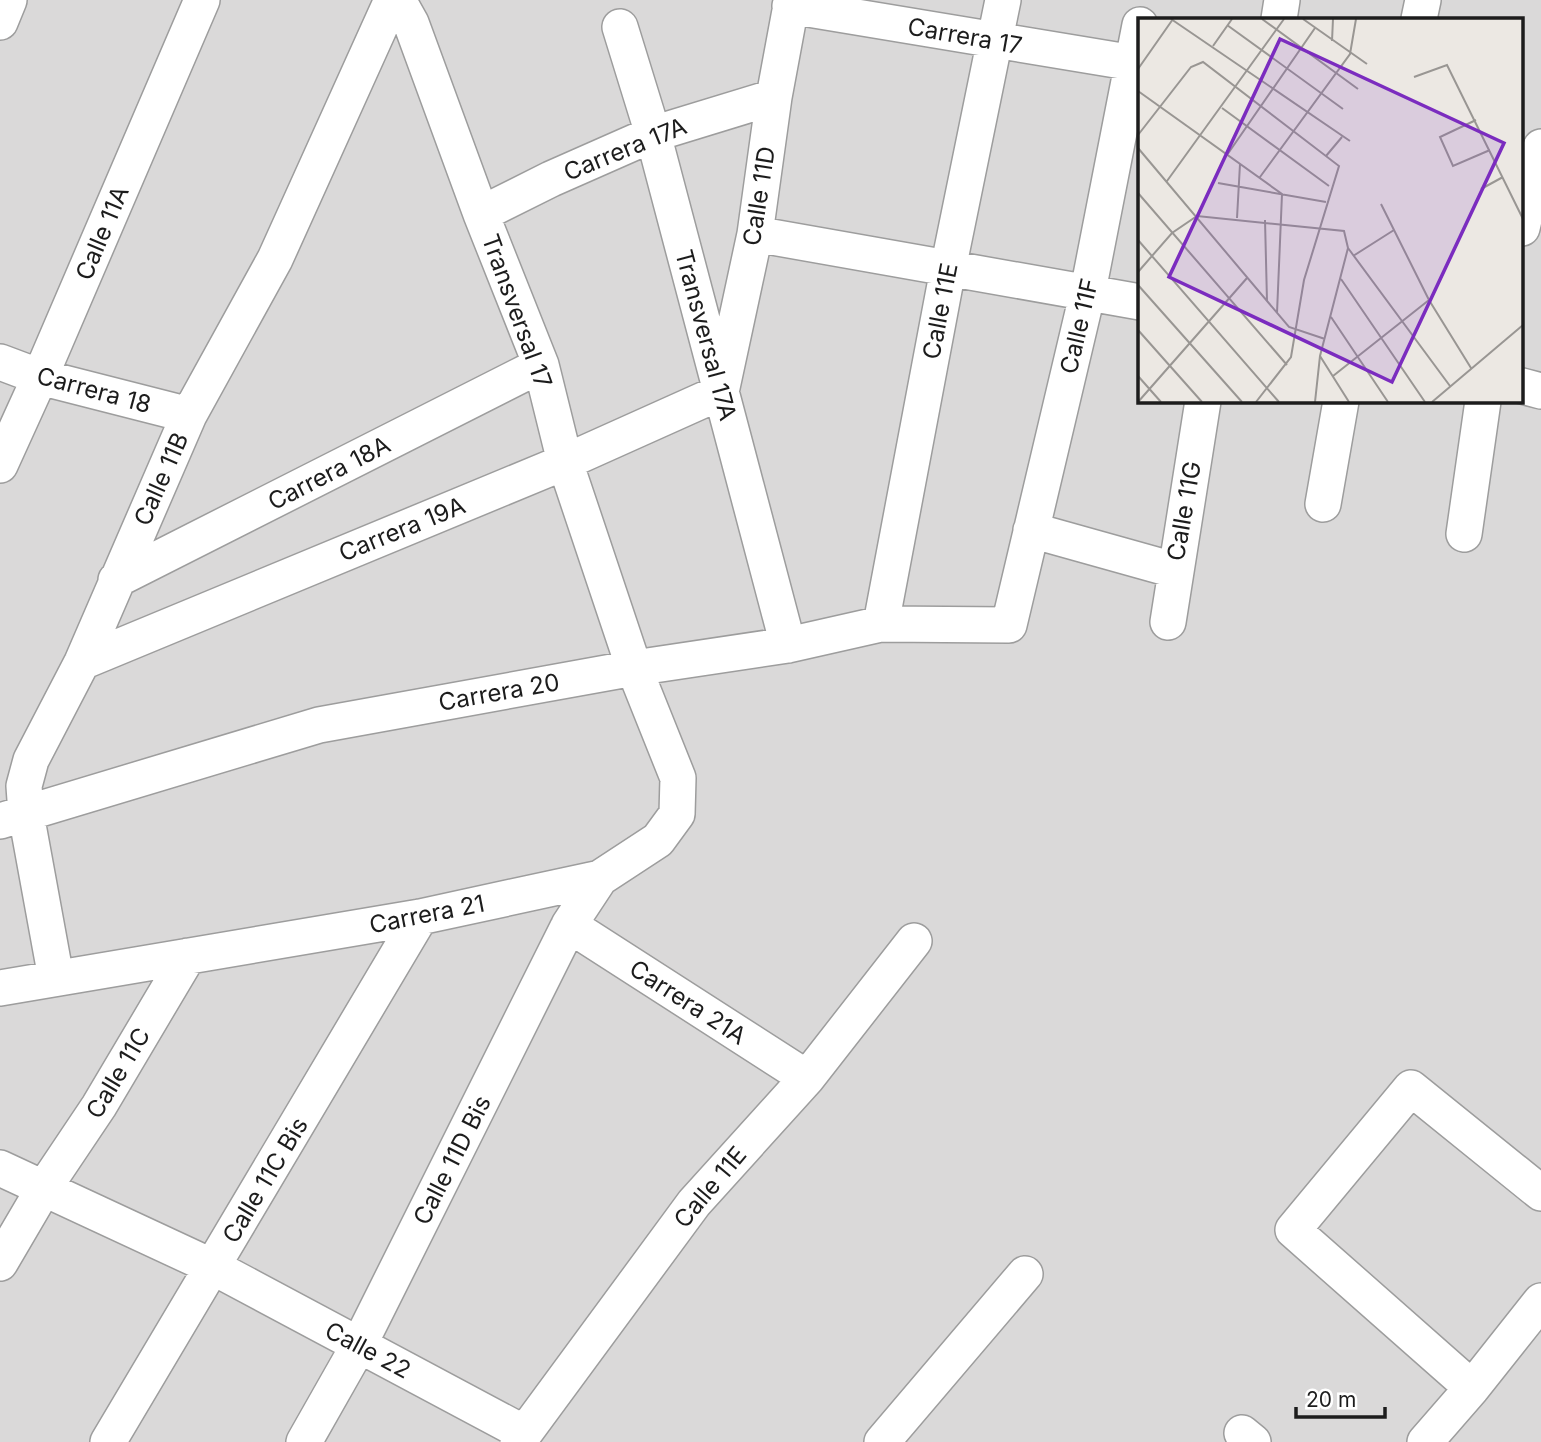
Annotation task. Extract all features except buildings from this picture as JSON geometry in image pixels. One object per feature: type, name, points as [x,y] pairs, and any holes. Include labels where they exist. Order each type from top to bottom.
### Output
[{"type":"street","points":[[0,22],[9,0]]},
{"type":"street","name":"Calle 11A","points":[[0,465],[202,0]]},
{"type":"street","name":"Calle 11B","points":[[56,978],[13,817],[31,760],[82,662],[189,415],[275,258],[392,0]]},
{"type":"street","name":"Transversal 17","points":[[398,0],[411,23],[481,214],[541,366],[565,462],[634,668]]},
{"type":"street","name":"Calle 11E","points":[[880,624],[1003,0]]},
{"type":"street","points":[[1141,18],[1145,0]]},
{"type":"street","points":[[1279,18],[1282,0]]},
{"type":"street","points":[[1419,18],[1423,0]]},
{"type":"street","name":"Carrera 17","points":[[791,3],[995,42],[1137,64]]},
{"type":"street","name":"Calle 11D","points":[[721,392],[755,234],[774,97],[791,3]]},
{"type":"street","name":"Transversal 17A","points":[[620,27],[653,134],[788,645]]},
{"type":"street","name":"Calle 11F","points":[[1009,625],[1137,64]]},
{"type":"street","name":"Carrera 17A","points":[[481,214],[551,179],[653,134],[774,97]]},
{"type":"street","points":[[1524,219],[1541,147]]},
{"type":"street","points":[[755,234],[1138,302]]},
{"type":"street","name":"Carrera 18","points":[[0,362],[40,377],[189,415]]},
{"type":"street","name":"Carrera 18A","points":[[116,580],[541,366]]},
{"type":"street","points":[[1524,387],[1541,391]]},
{"type":"street","name":"Carrera 19A","points":[[82,662],[565,462],[721,392]]},
{"type":"street","name":"Calle 11G","points":[[1168,622],[1174,570],[1203,402]]},
{"type":"street","points":[[1322,504],[1341,402]]},
{"type":"street","points":[[1464,534],[1483,402]]},
{"type":"street","points":[[1031,530],[1174,570]]},
{"type":"street","name":"Carrera 20","points":[[13,817],[319,725],[634,668],[788,645],[880,624],[1009,625]]},
{"type":"street","name":"Carrera 21","points":[[0,988],[420,917],[600,878],[658,840],[677,814],[678,778],[634,668]]},
{"type":"street","name":"Calle 11D Bis","points":[[304,1442],[359,1345],[569,925],[600,878]]},
{"type":"street","name":"Calle 11C Bis","points":[[108,1442],[420,917]]},
{"type":"street","name":"Carrera 21A","points":[[569,925],[807,1078]]},
{"type":"street","name":"Calle 11E","points":[[521,1437],[694,1203],[807,1078],[914,941]]},
{"type":"street","name":"Calle 11C","points":[[0,1263],[44,1188],[99,1106],[188,956]]},
{"type":"street","points":[[1472,1388],[1293,1230],[1411,1088],[1541,1193]]},
{"type":"street","points":[[0,1168],[44,1188]]},
{"type":"street","name":"Calle 22","points":[[44,1188],[213,1267],[359,1345],[521,1437]]},
{"type":"street","points":[[882,1442],[1025,1274]]},
{"type":"street","points":[[1425,1442],[1541,1301]]},
{"type":"shaded area","points":[[0,0],[1541,0],[1541,1442],[0,1442]]}]
